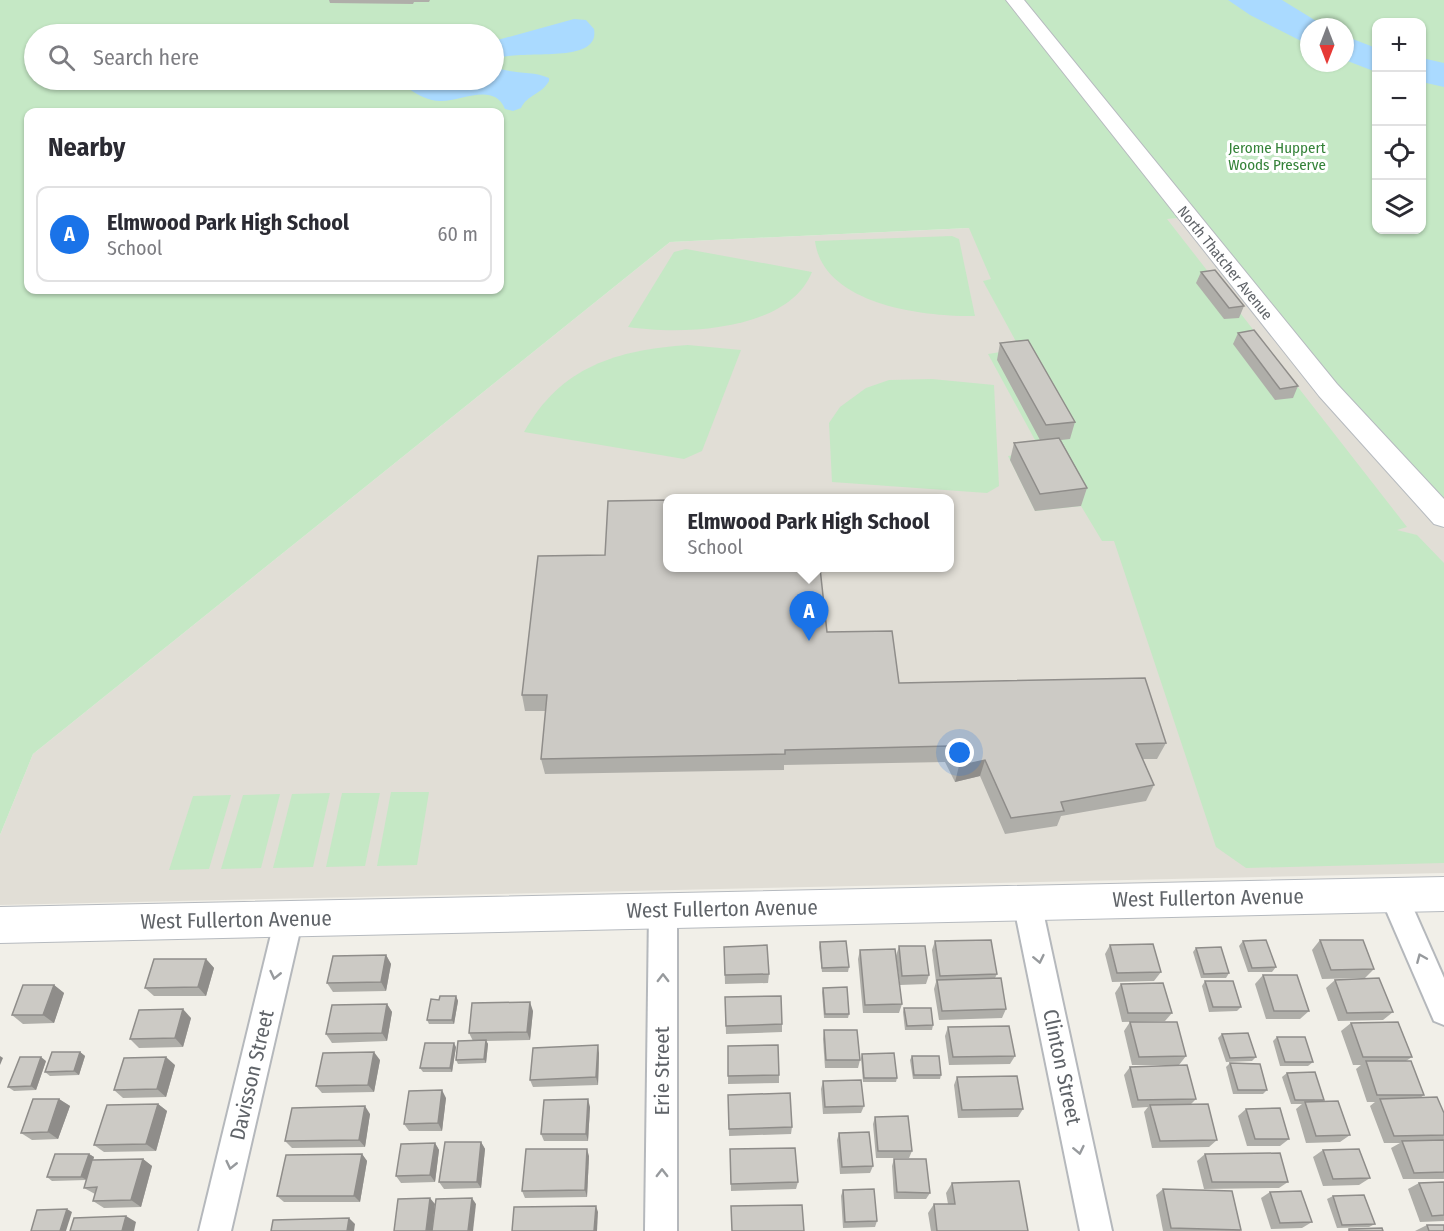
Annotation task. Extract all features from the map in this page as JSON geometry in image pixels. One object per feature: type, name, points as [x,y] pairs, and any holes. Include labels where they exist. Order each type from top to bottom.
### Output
[{"type":"street","name":"North Thatcher Avenue","points":[[1015,0],[1360,428],[1444,517]]},
{"type":"street","points":[[1393,894],[1444,1011]]},
{"type":"street","name":"West Fullerton Avenue","points":[[0,925],[1444,894]]},
{"type":"street","name":"Clinton Street","points":[[1027,902],[1096,1231]]},
{"type":"street","name":"Erie Street","points":[[661,1231],[663,910]]},
{"type":"street","name":"Davisson Street","points":[[215,1231],[289,918]]},
{"type":"shaded area","points":[[1182,218],[1444,529],[1444,873],[0,905],[0,835],[33,754],[670,242]]},
{"type":"green space","points":[[0,0],[1006,0],[1182,218],[1167,219],[1407,527],[1397,530],[1417,535],[1444,563],[1444,863],[1246,868],[1216,847],[1114,541],[1102,541],[1081,506],[1035,511],[1008,456],[1041,451],[988,354],[1020,349],[983,281],[991,279],[969,228],[670,242],[33,754],[0,835]]},
{"type":"green space","name":"Jerome Huppert Woods Preserve","points":[[1022,0],[1444,0],[1444,506],[1385,443]]},
{"type":"green space","points":[[952,236],[959,239],[975,316],[904,310],[856,293],[836,280],[822,263],[815,241]]},
{"type":"green space","points":[[686,249],[812,272],[799,292],[781,307],[757,318],[703,329],[628,327],[674,252]]},
{"type":"green space","points":[[688,345],[741,350],[702,451],[684,459],[524,432],[555,391],[573,377],[593,366],[638,351]]},
{"type":"green space","points":[[932,379],[994,385],[999,486],[987,493],[832,482],[829,423],[840,407],[866,388],[889,380]]},
{"type":"green space","points":[[391,792],[429,792],[417,865],[377,866]]},
{"type":"green space","points":[[330,793],[313,867],[273,868],[292,794]]},
{"type":"green space","points":[[342,793],[380,793],[365,866],[326,867]]},
{"type":"green space","points":[[280,794],[261,868],[221,869],[243,795]]},
{"type":"green space","points":[[231,795],[209,869],[169,870],[193,796]]},
{"type":"water","points":[[1228,0],[1282,0],[1311,18],[1300,18],[1300,40],[1250,15]]},
{"type":"water","points":[[574,19],[586,20],[594,29],[593,41],[584,48],[555,54],[504,56],[504,38]]},
{"type":"water","points":[[1354,39],[1372,46],[1372,70],[1354,63]]},
{"type":"water","points":[[1426,59],[1444,63],[1444,87],[1426,83]]},
{"type":"water","points":[[504,70],[549,78],[543,89],[527,100],[521,108],[513,111],[505,109],[493,96],[485,94],[436,101],[411,90],[504,90]]},
{"type":"building","points":[[1215,270],[1244,306],[1229,308],[1201,272]]},
{"type":"building","points":[[1254,330],[1298,386],[1280,389],[1238,333]]},
{"type":"building","points":[[1028,340],[1075,422],[1046,425],[1000,343]]},
{"type":"building","points":[[1059,438],[1087,488],[1040,494],[1014,443]]},
{"type":"building","points":[[663,500],[663,572],[820,572],[827,632],[892,631],[899,683],[1145,678],[1166,743],[1136,744],[1154,785],[1061,802],[1064,811],[1011,818],[985,760],[959,766],[950,746],[785,750],[785,754],[541,759],[547,695],[522,695],[538,556],[605,555],[608,501]]},
{"type":"building","points":[[991,940],[997,974],[940,976],[935,941]]},
{"type":"building","points":[[1266,940],[1276,967],[1252,968],[1243,941]]},
{"type":"building","points":[[1320,940],[1363,940],[1374,969],[1331,970]]},
{"type":"building","points":[[846,941],[849,967],[822,968],[820,942]]},
{"type":"building","points":[[1153,944],[1161,972],[1117,973],[1110,945]]},
{"type":"building","points":[[767,945],[769,974],[725,975],[724,947]]},
{"type":"building","points":[[899,946],[925,946],[929,975],[902,976]]},
{"type":"building","points":[[1221,947],[1229,973],[1204,974],[1196,948]]},
{"type":"building","points":[[895,949],[902,1004],[865,1005],[860,950]]},
{"type":"building","points":[[386,955],[381,982],[327,983],[333,956]]},
{"type":"building","points":[[154,959],[206,959],[198,987],[145,988]]},
{"type":"building","points":[[1263,975],[1297,975],[1309,1011],[1274,1011]]},
{"type":"building","points":[[1001,978],[1006,1009],[942,1011],[937,980]]},
{"type":"building","points":[[1379,978],[1393,1012],[1347,1013],[1335,980]]},
{"type":"building","points":[[1205,981],[1233,981],[1241,1007],[1213,1007]]},
{"type":"building","points":[[1163,983],[1172,1013],[1128,1013],[1121,984]]},
{"type":"building","points":[[23,985],[54,985],[43,1015],[12,1015]]},
{"type":"building","points":[[847,987],[849,1014],[825,1014],[823,988]]},
{"type":"building","points":[[440,996],[456,996],[452,1020],[427,1020],[431,999],[439,1000]]},
{"type":"building","points":[[781,996],[782,1024],[726,1026],[725,997]]},
{"type":"building","points":[[530,1002],[527,1032],[469,1033],[472,1003]]},
{"type":"building","points":[[387,1004],[382,1033],[326,1034],[332,1005]]},
{"type":"building","points":[[904,1008],[931,1008],[933,1025],[907,1026]]},
{"type":"building","points":[[183,1009],[175,1038],[130,1039],[139,1010]]},
{"type":"building","points":[[1130,1022],[1177,1022],[1186,1056],[1139,1057]]},
{"type":"building","points":[[1398,1022],[1412,1057],[1363,1057],[1351,1023]]},
{"type":"building","points":[[1009,1026],[1015,1056],[953,1057],[948,1027]]},
{"type":"building","points":[[824,1030],[857,1030],[860,1060],[826,1060]]},
{"type":"building","points":[[1248,1033],[1256,1057],[1230,1058],[1222,1034]]},
{"type":"building","points":[[1277,1037],[1305,1037],[1313,1062],[1285,1062]]},
{"type":"building","points":[[486,1040],[484,1059],[456,1060],[458,1041]]},
{"type":"building","points":[[425,1043],[454,1043],[450,1068],[420,1068]]},
{"type":"building","points":[[598,1045],[596,1077],[530,1080],[533,1048]]},
{"type":"building","points":[[778,1045],[779,1075],[728,1076],[728,1046]]},
{"type":"building","points":[[52,1052],[80,1052],[74,1071],[45,1072]]},
{"type":"building","points":[[374,1052],[368,1085],[316,1086],[323,1053]]},
{"type":"building","points":[[894,1053],[897,1078],[864,1078],[862,1054]]},
{"type":"building","points":[[912,1056],[939,1056],[941,1075],[914,1075]]},
{"type":"building","points":[[20,1057],[41,1057],[31,1086],[8,1087]]},
{"type":"building","points":[[166,1057],[157,1089],[114,1090],[124,1058]]},
{"type":"building","points":[[1366,1061],[1411,1061],[1424,1095],[1377,1095]]},
{"type":"building","points":[[1230,1063],[1260,1064],[1267,1090],[1238,1090]]},
{"type":"building","points":[[1187,1065],[1196,1099],[1138,1100],[1130,1067]]},
{"type":"building","points":[[1315,1072],[1324,1100],[1295,1100],[1287,1073]]},
{"type":"building","points":[[1017,1076],[1023,1109],[962,1110],[957,1077]]},
{"type":"building","points":[[861,1080],[864,1106],[825,1107],[823,1081]]},
{"type":"building","points":[[442,1090],[438,1123],[404,1124],[409,1091]]},
{"type":"building","points":[[790,1093],[792,1127],[729,1129],[728,1095]]},
{"type":"building","points":[[1437,1097],[1444,1113],[1444,1135],[1394,1136],[1380,1099]]},
{"type":"building","points":[[33,1099],[59,1099],[48,1132],[21,1133]]},
{"type":"building","points":[[588,1099],[586,1134],[541,1134],[544,1100]]},
{"type":"building","points":[[1338,1101],[1350,1135],[1316,1136],[1305,1102]]},
{"type":"building","points":[[158,1104],[146,1144],[94,1145],[107,1105]]},
{"type":"building","points":[[1208,1104],[1217,1140],[1160,1141],[1150,1105]]},
{"type":"building","points":[[365,1106],[359,1140],[285,1141],[292,1108]]},
{"type":"building","points":[[1280,1108],[1289,1139],[1255,1139],[1246,1109]]},
{"type":"building","points":[[908,1116],[912,1151],[878,1151],[875,1117]]},
{"type":"building","points":[[869,1132],[873,1166],[842,1167],[839,1133]]},
{"type":"building","points":[[1444,1140],[1444,1172],[1414,1173],[1402,1141]]},
{"type":"building","points":[[445,1142],[481,1142],[477,1182],[439,1182]]},
{"type":"building","points":[[435,1143],[430,1175],[396,1176],[401,1144]]},
{"type":"building","points":[[795,1148],[798,1182],[731,1184],[730,1149]]},
{"type":"building","points":[[526,1149],[587,1149],[585,1190],[522,1191]]},
{"type":"building","points":[[1359,1149],[1370,1178],[1333,1179],[1323,1150]]},
{"type":"building","points":[[1280,1153],[1288,1182],[1212,1182],[1205,1154]]},
{"type":"building","points":[[55,1154],[89,1154],[81,1177],[47,1177]]},
{"type":"building","points":[[362,1154],[354,1196],[277,1196],[286,1155]]},
{"type":"building","points":[[143,1159],[131,1200],[93,1201],[97,1187],[84,1188],[92,1160]]},
{"type":"building","points":[[894,1159],[926,1159],[930,1193],[897,1192]]},
{"type":"building","points":[[1019,1181],[1028,1231],[937,1231],[934,1204],[955,1204],[952,1183]]},
{"type":"building","points":[[1444,1182],[1444,1215],[1432,1216],[1419,1183]]},
{"type":"building","points":[[874,1189],[877,1221],[845,1222],[843,1190]]},
{"type":"building","points":[[1163,1189],[1232,1191],[1241,1230],[1171,1228]]},
{"type":"building","points":[[1301,1191],[1312,1222],[1280,1223],[1270,1192]]},
{"type":"building","points":[[1364,1195],[1375,1224],[1342,1225],[1333,1196]]},
{"type":"building","points":[[430,1198],[426,1231],[394,1231],[398,1199]]},
{"type":"building","points":[[472,1198],[468,1231],[432,1231],[436,1199]]},
{"type":"building","points":[[802,1205],[804,1231],[732,1231],[731,1206]]},
{"type":"building","points":[[596,1206],[594,1231],[512,1231],[514,1207]]},
{"type":"building","points":[[67,1209],[60,1231],[31,1231],[37,1210]]},
{"type":"building","points":[[126,1216],[122,1231],[70,1231],[74,1218]]},
{"type":"building","points":[[349,1218],[347,1231],[271,1231],[273,1220]]},
{"type":"building","points":[[1427,1225],[1444,1225],[1444,1231],[1429,1231]]},
{"type":"building","points":[[1382,1228],[1383,1231],[1349,1231],[1349,1229]]},
{"type":"place","name":"Elmwood Park High School","points":[[809,641]]}]
